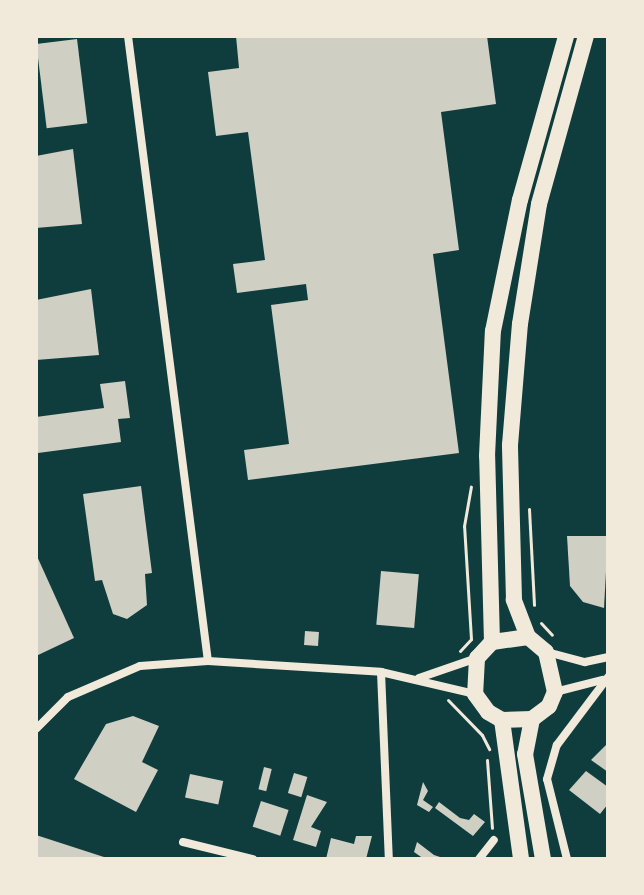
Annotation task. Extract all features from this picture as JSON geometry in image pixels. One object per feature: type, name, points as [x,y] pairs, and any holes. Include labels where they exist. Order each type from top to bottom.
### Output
[{"type":"highway","points":[[492,642],[487,456],[493,331],[520,200],[566,36]]},
{"type":"highway","points":[[528,637],[514,600],[510,445],[520,324],[539,204],[586,36]]},
{"type":"highway","points":[[528,637],[552,647],[555,692],[549,706],[532,719],[502,720],[488,712],[475,694],[477,658],[492,642],[528,637]]},
{"type":"highway","points":[[532,719],[525,754],[543,859]]},
{"type":"highway","points":[[502,720],[521,859]]},
{"type":"street","points":[[128,36],[208,661]]},
{"type":"street","points":[[552,647],[585,662],[608,657]]},
{"type":"street","points":[[419,679],[477,658]]},
{"type":"street","points":[[36,729],[68,697],[140,666],[208,661],[381,672],[475,694]]},
{"type":"street","points":[[381,672],[389,859]]},
{"type":"street","points":[[555,692],[608,677]]},
{"type":"street","points":[[567,859],[547,779],[557,745],[608,677]]},
{"type":"street","points":[[479,859],[494,840]]},
{"type":"street","points":[[183,842],[253,859]]},
{"type":"path","points":[[527,498],[536,609]]},
{"type":"path","points":[[539,621],[552,647]]},
{"type":"path","points":[[487,760],[494,840]]},
{"type":"building","points":[[236,36],[487,36],[496,104],[441,112],[459,250],[433,254],[459,453],[248,480],[244,450],[289,444],[271,305],[308,300],[306,284],[237,293],[233,264],[265,260],[248,132],[216,136],[208,72],[239,68]]},
{"type":"building","points":[[77,39],[87,123],[47,128],[36,44]]},
{"type":"building","points":[[73,149],[82,224],[36,228],[36,156]]},
{"type":"building","points":[[91,289],[99,355],[36,360],[36,300]]},
{"type":"building","points":[[125,381],[130,418],[118,419],[121,442],[38,453],[36,417],[104,408],[100,384]]},
{"type":"building","points":[[141,486],[152,573],[145,574],[147,605],[127,619],[113,614],[102,580],[95,581],[83,494]]},
{"type":"building","points":[[567,536],[608,536],[604,608],[583,602],[570,586]]},
{"type":"building","points":[[36,554],[74,638],[36,656]]},
{"type":"building","points":[[381,571],[419,574],[414,628],[376,625]]},
{"type":"building","points":[[305,631],[319,632],[318,646],[304,645]]},
{"type":"building","points":[[133,716],[159,726],[142,762],[158,770],[136,812],[74,779],[106,724]]},
{"type":"building","points":[[608,743],[608,772],[591,760]]},
{"type":"building","points":[[264,767],[272,769],[266,791],[258,789]]},
{"type":"building","points":[[586,771],[608,787],[608,804],[600,814],[569,790]]},
{"type":"building","points":[[294,773],[307,777],[301,797],[288,793]]},
{"type":"building","points":[[190,774],[223,781],[218,805],[185,797]]},
{"type":"building","points":[[423,782],[428,791],[423,800],[433,807],[429,812],[417,805]]},
{"type":"building","points":[[307,795],[327,802],[311,827],[321,831],[316,847],[293,840]]},
{"type":"building","points":[[261,801],[289,810],[280,836],[253,827]]},
{"type":"building","points":[[439,802],[460,818],[469,820],[474,814],[485,822],[473,836],[435,808]]},
{"type":"building","points":[[36,835],[107,858],[107,859],[36,859]]},
{"type":"building","points":[[356,836],[372,836],[366,859],[326,859],[331,838],[354,844]]},
{"type":"building","points":[[417,842],[434,855],[446,859],[424,859],[414,852]]}]
